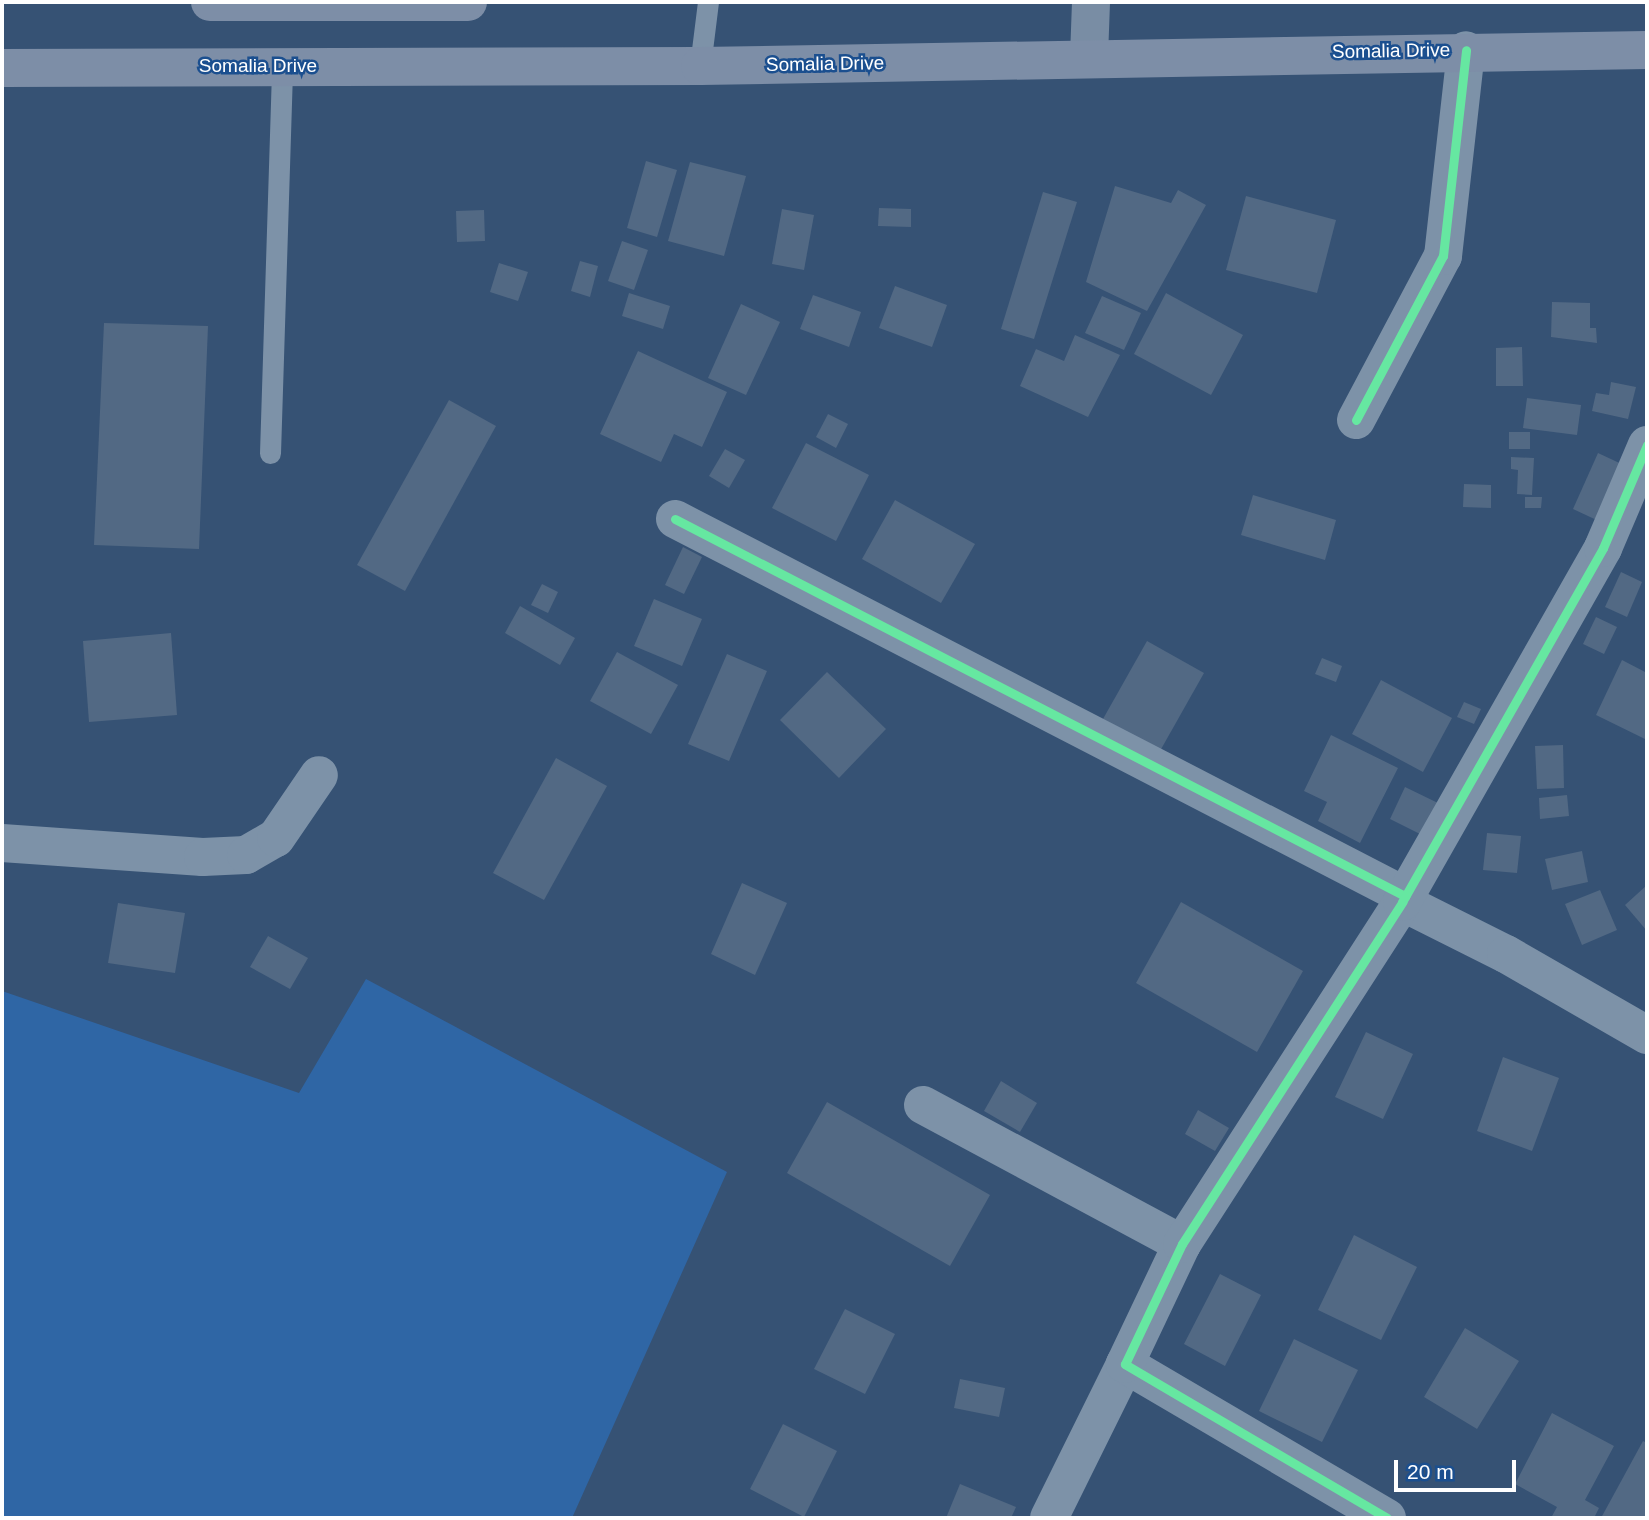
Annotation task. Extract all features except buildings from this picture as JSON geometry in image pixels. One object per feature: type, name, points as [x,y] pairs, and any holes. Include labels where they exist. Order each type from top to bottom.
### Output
[{"type":"main road","points":[[209,2],[468,2]]},
{"type":"main road","name":"Somalia Drive","points":[[2,68],[700,66],[1466,50],[1647,50]]},
{"type":"street","points":[[1089,57],[1091,2]]},
{"type":"street","points":[[1356,420],[1443,256],[1466,50]]},
{"type":"street","points":[[1049,1518],[1182,1244],[1403,899],[1603,548],[1645,459]]},
{"type":"street","points":[[675,519],[1403,899],[1506,954],[1647,1035]]},
{"type":"street","points":[[2,842],[202,857],[246,855],[276,838],[319,775]]},
{"type":"street","points":[[922,1105],[1182,1244]]},
{"type":"street","points":[[1125,1364],[1387,1518]]},
{"type":"lane","points":[[700,66],[708,2]]},
{"type":"lane","points":[[270,453],[282,66]]},
{"type":"shaded area","points":[[366,979],[727,1172],[572,1518],[2,1518],[2,991],[299,1093]]},
{"type":"cycle path","points":[[1356,420],[1443,256],[1466,50]]},
{"type":"cycle path","points":[[1387,1518],[1125,1364],[1182,1244],[1402,902],[1603,548],[1647,445]]},
{"type":"cycle path","points":[[675,519],[1405,896]]}]
